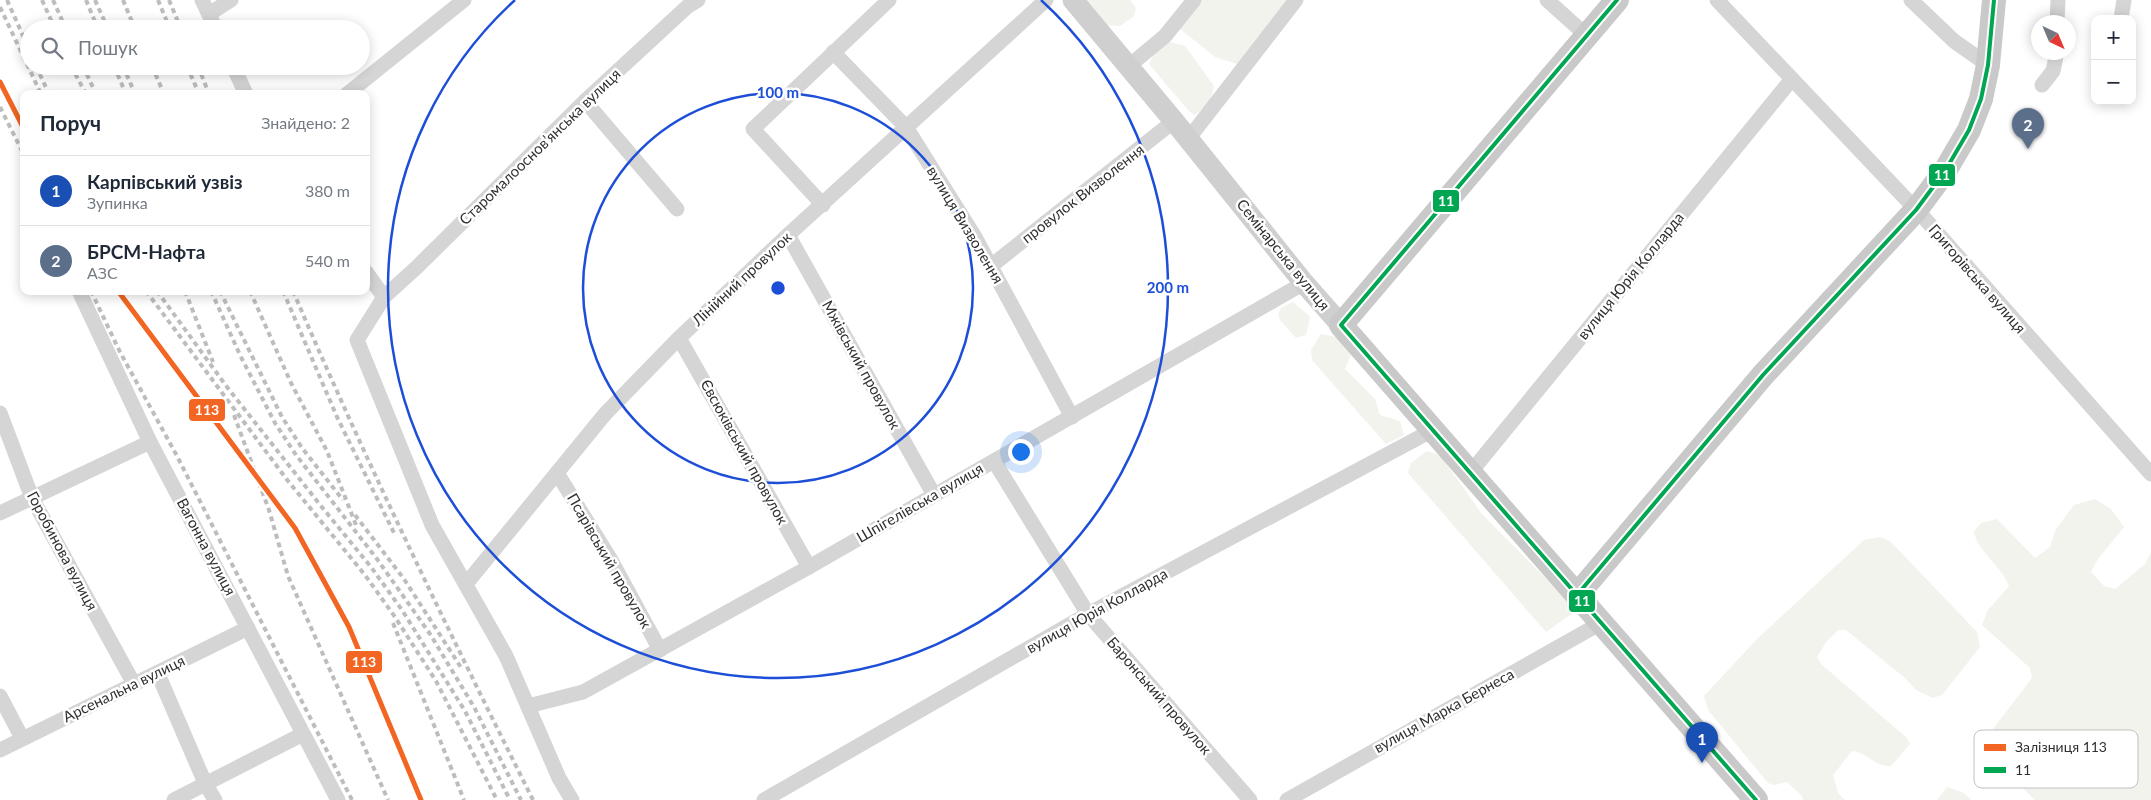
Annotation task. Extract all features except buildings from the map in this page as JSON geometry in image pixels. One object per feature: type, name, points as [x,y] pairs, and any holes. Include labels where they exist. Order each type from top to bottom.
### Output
[{"type":"main road","points":[[1341,325],[1617,0]]},
{"type":"main road","points":[[1577,595],[1764,375],[1916,210],[1945,171],[1969,130],[1981,99],[1988,65],[1994,0]]},
{"type":"main road","name":"Семінарська вулиця","points":[[1341,325],[1756,800]]},
{"type":"street","points":[[202,0],[212,20]]},
{"type":"street","points":[[209,14],[231,0]]},
{"type":"street","points":[[352,90],[464,0]]},
{"type":"street","name":"Старомалооснов’янська вулиця","points":[[466,584],[432,525],[357,340],[384,297],[417,267],[585,101],[688,6],[698,0]]},
{"type":"street","points":[[823,205],[753,130],[889,0]]},
{"type":"street","name":"Лінійний провулок","points":[[466,584],[605,414],[679,338],[1046,0]]},
{"type":"street","name":"Семінарська вулиця","points":[[1073,0],[1189,138],[1304,283],[1341,325]]},
{"type":"street","points":[[1129,66],[1165,36],[1194,0]]},
{"type":"street","points":[[1189,138],[1296,0]]},
{"type":"street","points":[[1548,0],[1587,36]]},
{"type":"street","name":"Григорівська вулиця","points":[[1717,0],[1916,210],[2151,474]]},
{"type":"street","points":[[1912,0],[1954,41],[1988,65]]},
{"type":"street","points":[[2057,15],[2058,0]]},
{"type":"street","points":[[2122,15],[2124,0]]},
{"type":"street","name":"вулиця Визволення","points":[[833,52],[906,127],[975,237],[1072,416]]},
{"type":"street","points":[[2042,85],[2053,70],[2055,60]]},
{"type":"street","points":[[237,75],[244,90]]},
{"type":"street","name":"вулиця Юрія Колларда","points":[[1470,473],[1792,79]]},
{"type":"street","points":[[585,101],[677,209]]},
{"type":"street","name":"провулок Визволення","points":[[991,266],[1174,121]]},
{"type":"street","name":"Мжівський провулок","points":[[788,236],[934,495]]},
{"type":"street","points":[[370,278],[384,297]]},
{"type":"street","name":"Шпігелівська вулиця","points":[[528,706],[584,692],[994,461],[1304,283]]},
{"type":"street","name":"Вагонна вулиця","points":[[81,295],[150,442],[338,800]]},
{"type":"street","name":"Євсюківський провулок","points":[[679,338],[808,566]]},
{"type":"street","name":"Горобинова вулиця","points":[[0,413],[32,498],[134,684]]},
{"type":"street","name":"вулиця Юрія Колларда","points":[[764,800],[1088,614],[1433,430]]},
{"type":"street","points":[[0,513],[150,442]]},
{"type":"street","name":"Баронський провулок","points":[[994,461],[1088,614],[1250,800]]},
{"type":"street","name":"Псарівський провулок","points":[[557,472],[610,560],[660,650]]},
{"type":"street","points":[[466,584],[506,656],[558,778],[572,800]]},
{"type":"street","name":"вулиця Марка Бернеса","points":[[1287,800],[1601,623]]},
{"type":"street","name":"Арсенальна вулиця","points":[[0,750],[158,674],[248,628]]},
{"type":"street","points":[[158,674],[205,783],[215,800]]},
{"type":"street","points":[[0,696],[22,738]]},
{"type":"street","points":[[174,800],[303,734]]},
{"type":"shaded area","points":[[1085,0],[1130,0],[1136,8],[1134,16],[1120,26],[1105,25]]},
{"type":"shaded area","points":[[1201,0],[1289,0],[1237,64],[1215,57],[1179,28]]},
{"type":"shaded area","points":[[1167,41],[1185,46],[1214,86],[1210,102],[1195,115],[1189,111],[1149,64],[1156,51]]},
{"type":"shaded area","points":[[1293,302],[1310,317],[1306,335],[1296,338],[1280,320],[1278,314],[1281,308]]},
{"type":"shaded area","points":[[1321,334],[1336,337],[1352,352],[1345,369],[1375,399],[1380,415],[1400,421],[1404,435],[1386,444],[1312,360],[1311,350]]},
{"type":"shaded area","points":[[1427,451],[1440,455],[1482,514],[1577,610],[1546,632],[1408,473],[1411,463]]},
{"type":"shaded area","points":[[2095,499],[2111,509],[2124,527],[2098,559],[2091,572],[2104,586],[2115,589],[2145,564],[2151,552],[2151,800],[2035,800],[2023,788],[2138,788],[2138,730],[1992,730],[2032,678],[2030,668],[1982,625],[1988,610],[2009,586],[2000,571],[1979,545],[1974,531],[1981,523],[1997,519],[2035,558],[2050,547],[2056,529],[2074,505]]},
{"type":"shaded area","points":[[1880,537],[1890,541],[1977,632],[1980,647],[1942,695],[1933,698],[1916,690],[1905,678],[1846,630],[1838,630],[1826,642],[1817,657],[1821,664],[1907,738],[1910,744],[1891,766],[1885,766],[1863,754],[1852,751],[1833,775],[1838,793],[1845,800],[1803,800],[1802,796],[1787,782],[1775,785],[1768,783],[1708,710],[1704,696],[1757,639],[1864,540]]},
{"type":"shaded area","points":[[1947,787],[1964,793],[1971,800],[1937,800]]},
{"type":"railway","points":[[7,0],[20,29]]},
{"type":"railway","points":[[42,0],[51,20]]},
{"type":"railway","points":[[53,0],[62,20]]},
{"type":"railway","points":[[86,0],[94,20]]},
{"type":"railway","points":[[95,0],[104,20]]},
{"type":"railway","points":[[123,0],[131,20]]},
{"type":"railway","points":[[158,0],[166,20]]},
{"type":"railway","points":[[169,0],[177,20]]},
{"type":"railway","points":[[0,7],[20,49]]},
{"type":"railway","points":[[32,75],[39,90]]},
{"type":"railway","points":[[40,75],[47,90]]},
{"type":"railway","points":[[76,75],[84,90]]},
{"type":"railway","points":[[87,75],[94,90]]},
{"type":"railway","points":[[118,75],[124,90]]},
{"type":"railway","points":[[127,75],[133,90]]},
{"type":"railway","points":[[156,75],[162,90]]},
{"type":"railway","points":[[191,75],[197,90]]},
{"type":"railway","points":[[202,75],[207,90]]},
{"type":"railway","points":[[0,107],[20,147]]},
{"type":"railway","points":[[93,295],[120,352],[177,456],[352,800]]},
{"type":"railway","points":[[149,295],[288,481],[365,575],[395,617],[436,681],[497,800]]},
{"type":"railway","points":[[160,295],[227,387],[371,567],[402,610],[465,711],[510,800]]},
{"type":"railway","points":[[187,295],[213,362]]},
{"type":"railway","points":[[213,295],[240,355],[275,423],[296,455],[377,559],[430,634],[474,707],[521,800]]},
{"type":"railway","points":[[222,295],[282,417],[302,448],[343,500]]},
{"type":"railway","points":[[252,295],[291,383],[327,451],[356,525]]},
{"type":"railway","points":[[285,295],[337,417],[395,535]]},
{"type":"railway","points":[[295,295],[409,547],[533,800]]},
{"type":"railway","points":[[234,415],[269,510],[288,576],[388,800]]},
{"type":"railway","points":[[355,515],[404,579],[462,669]]},
{"type":"railway","points":[[393,623],[464,800]]},
{"type":"rail line","name":"113","points":[[0,82],[20,121]]},
{"type":"rail line","name":"113","points":[[121,295],[295,528],[349,627],[421,800]]},
{"type":"transit line","name":"11","points":[[1617,0],[1341,325],[1756,800]]},
{"type":"transit line","name":"11","points":[[1577,595],[1763,375],[1916,210],[1945,171],[1969,130],[1981,99],[1988,65],[1994,0]]},
{"type":"place","name":"БРСМ-Нафта","points":[[2028,149]]},
{"type":"place","name":"Карпівський узвіз","points":[[1702,763]]}]
